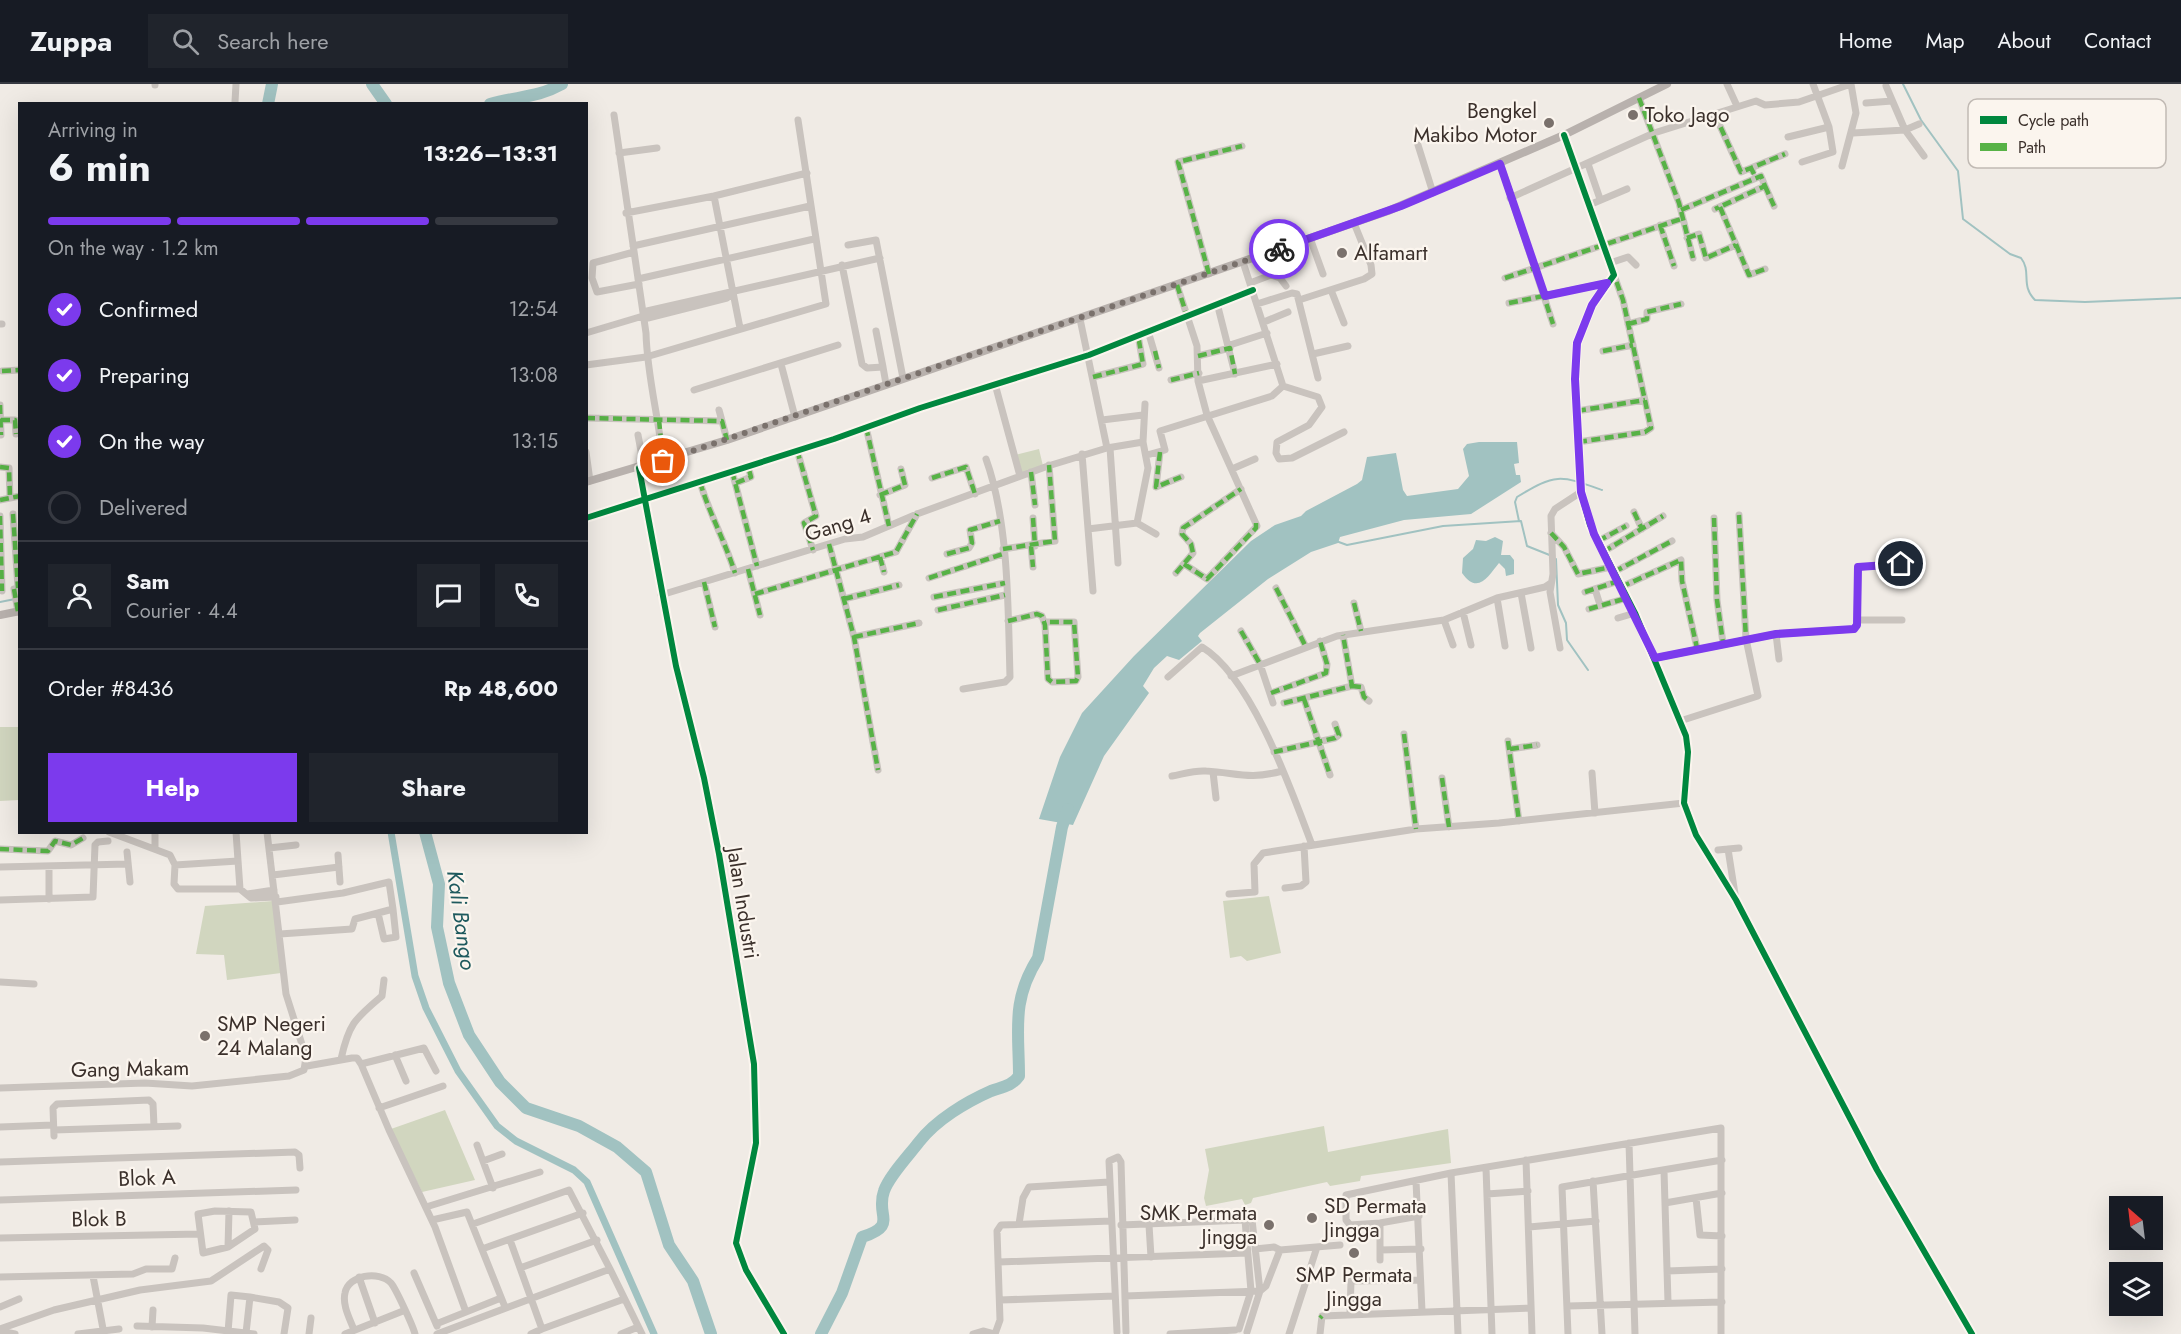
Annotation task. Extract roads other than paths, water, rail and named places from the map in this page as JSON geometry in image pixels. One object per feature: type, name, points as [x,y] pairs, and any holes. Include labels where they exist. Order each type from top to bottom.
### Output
[{"type":"main road","points":[[588,482],[727,441],[1354,223],[1500,164],[1666,84]]},
{"type":"main road","points":[[0,615],[18,609]]},
{"type":"street","points":[[234,102],[236,84]]},
{"type":"street","points":[[1727,84],[1737,106]]},
{"type":"street","points":[[1802,162],[1833,152],[1829,127],[1813,84]]},
{"type":"street","points":[[1510,198],[1679,123],[1715,115],[1756,101],[1766,105],[1779,105],[1818,96],[1851,84],[1857,108],[1853,133]]},
{"type":"street","points":[[1886,86],[1905,130],[1924,156]]},
{"type":"street","points":[[1639,98],[1681,210],[1693,258]]},
{"type":"street","points":[[1866,103],[1892,101]]},
{"type":"street","points":[[614,115],[626,213],[643,316],[646,357],[659,420],[663,461]]},
{"type":"street","points":[[1715,115],[1741,172],[1785,154]]},
{"type":"street","points":[[588,365],[646,357],[826,304],[814,239],[807,173],[798,120]]},
{"type":"street","points":[[1842,166],[1848,137],[1853,133],[1905,130],[1919,124]]},
{"type":"street","points":[[1788,137],[1829,127]]},
{"type":"street","points":[[1564,135],[1614,275],[1628,324],[1651,426],[1648,431],[1578,442]]},
{"type":"street","points":[[1418,145],[1433,193]]},
{"type":"street","points":[[1209,273],[1178,162],[1242,146]]},
{"type":"street","points":[[619,153],[657,148]]},
{"type":"street","points":[[1500,164],[1553,324]]},
{"type":"street","points":[[1588,164],[1600,199]]},
{"type":"street","points":[[1751,168],[1755,177]]},
{"type":"street","points":[[626,213],[714,196],[807,173]]},
{"type":"street","points":[[1681,210],[1760,176],[1774,206]]},
{"type":"street","points":[[1765,186],[1718,208],[1750,275],[1765,269]]},
{"type":"street","points":[[1589,205],[1627,189]]},
{"type":"street","points":[[714,196],[740,328]]},
{"type":"street","points":[[810,206],[721,225],[633,249],[593,263],[592,278],[597,292],[727,258],[814,239]]},
{"type":"street","points":[[1505,278],[1682,219]]},
{"type":"street","points":[[1299,300],[1372,274],[1371,265],[1354,223]]},
{"type":"street","points":[[1660,225],[1674,266]]},
{"type":"street","points":[[1687,238],[1699,234],[1706,258],[1736,245]]},
{"type":"street","points":[[1310,238],[1323,274]]},
{"type":"street","points":[[848,245],[874,239],[880,258],[903,378]]},
{"type":"street","points":[[1610,263],[1628,257],[1636,265]]},
{"type":"street","points":[[588,332],[643,316],[648,318],[727,298],[732,293],[820,270],[880,258]]},
{"type":"street","points":[[1243,262],[1264,322],[1282,386]]},
{"type":"street","points":[[842,265],[862,366],[883,367]]},
{"type":"street","points":[[588,517],[1089,355],[1217,303],[1252,287],[1272,274],[1281,278],[1286,286]]},
{"type":"street","points":[[1614,275],[1592,305],[1577,343],[1576,411],[1581,486],[1590,525],[1635,613],[1681,724],[1688,752],[1684,803],[1695,832],[1736,900],[1877,1170],[1972,1334]]},
{"type":"street","points":[[1509,303],[1607,283]]},
{"type":"street","points":[[1177,285],[1197,346],[1198,377],[1207,415],[1256,528],[1207,579],[1184,564]]},
{"type":"street","points":[[1331,290],[1344,323]]},
{"type":"street","points":[[1257,304],[1292,292],[1297,294],[1318,378]]},
{"type":"street","points":[[1217,303],[1230,346],[1235,374]]},
{"type":"street","points":[[1628,324],[1647,319],[1647,312],[1681,303]]},
{"type":"street","points":[[1264,322],[1288,312]]},
{"type":"street","points":[[1080,319],[1109,448],[1118,563]]},
{"type":"street","points":[[876,330],[886,384]]},
{"type":"street","points":[[1148,332],[1159,368]]},
{"type":"street","points":[[1198,356],[1267,333]]},
{"type":"street","points":[[1093,377],[1143,364],[1138,335]]},
{"type":"street","points":[[694,390],[838,345]]},
{"type":"street","points":[[1603,351],[1633,345]]},
{"type":"street","points":[[1313,354],[1348,346]]},
{"type":"street","points":[[781,364],[795,417]]},
{"type":"street","points":[[1171,380],[1235,374],[1277,364]]},
{"type":"street","points":[[2,370],[18,370]]},
{"type":"street","points":[[995,384],[1020,476]]},
{"type":"street","points":[[1146,455],[1165,450],[1160,431],[1272,396],[1282,386]]},
{"type":"street","points":[[1282,386],[1318,397],[1322,407],[1309,425],[1277,442],[1276,453],[1279,459],[1292,458],[1344,432]]},
{"type":"street","points":[[1576,411],[1645,400]]},
{"type":"street","points":[[1137,523],[1148,468],[1143,442],[1145,404]]},
{"type":"street","points":[[0,405],[1,435],[18,434],[15,420],[1,420]]},
{"type":"street","points":[[719,410],[727,441]]},
{"type":"street","points":[[1102,420],[1143,414]]},
{"type":"street","points":[[588,418],[722,421]]},
{"type":"street","points":[[866,427],[889,526]]},
{"type":"street","name":"Jalan Industri","points":[[638,435],[661,595],[719,854],[754,1064],[756,1143],[737,1226],[736,1243],[746,1270],[784,1334]]},
{"type":"street","name":"Gang 4","points":[[661,595],[829,544],[863,537],[917,514],[1082,454],[1143,442]]},
{"type":"street","points":[[797,450],[816,516],[804,523],[813,550]]},
{"type":"street","points":[[1154,495],[1160,452]]},
{"type":"street","points":[[1082,454],[1093,591]]},
{"type":"street","points":[[963,688],[1009,679],[1008,621],[1000,521],[996,486],[986,459]]},
{"type":"street","points":[[1232,469],[1255,459]]},
{"type":"street","points":[[929,578],[1003,551],[1056,541],[1049,465]]},
{"type":"street","points":[[736,483],[751,477],[748,466]]},
{"type":"street","points":[[0,467],[10,468],[10,498]]},
{"type":"street","points":[[932,478],[966,467],[975,494]]},
{"type":"street","points":[[880,495],[905,485],[901,469]]},
{"type":"street","points":[[732,471],[757,566]]},
{"type":"street","points":[[1031,472],[1035,505]]},
{"type":"street","points":[[1156,487],[1181,477]]},
{"type":"street","points":[[700,482],[735,573]]},
{"type":"street","points":[[1560,648],[1550,592],[1552,512],[1581,486]]},
{"type":"street","points":[[1176,573],[1193,553],[1193,548],[1182,534],[1183,528],[1241,489]]},
{"type":"street","points":[[0,500],[18,496]]},
{"type":"street","points":[[1634,512],[1642,529]]},
{"type":"street","points":[[13,514],[18,609]]},
{"type":"street","points":[[755,594],[837,571],[898,550],[917,514]]},
{"type":"street","points":[[1681,724],[1758,696],[1746,639],[1739,515]]},
{"type":"street","points":[[0,516],[1,592],[16,590]]},
{"type":"street","points":[[1603,552],[1663,516]]},
{"type":"street","points":[[1033,518],[1033,567]]},
{"type":"street","points":[[1714,518],[1718,600],[1723,643]]},
{"type":"street","points":[[947,554],[969,548],[972,543],[970,530],[1000,521]]},
{"type":"street","points":[[1088,529],[1137,523],[1156,534]]},
{"type":"street","points":[[1598,541],[1626,525]]},
{"type":"street","points":[[1551,533],[1564,547],[1578,574],[1613,570],[1672,541]]},
{"type":"street","points":[[829,544],[854,637],[878,770]]},
{"type":"street","points":[[880,557],[884,572]]},
{"type":"street","points":[[1585,592],[1620,584],[1681,560],[1682,581],[1697,648]]},
{"type":"street","points":[[1655,658],[1776,634],[1854,629],[1857,620],[1858,567],[1901,564]]},
{"type":"street","points":[[748,569],[760,615]]},
{"type":"street","points":[[704,582],[715,627]]},
{"type":"street","points":[[934,597],[1005,583]]},
{"type":"street","points":[[1231,676],[1343,634],[1444,620],[1497,598],[1551,583]]},
{"type":"street","points":[[844,599],[899,585]]},
{"type":"street","points":[[1276,588],[1306,647]]},
{"type":"street","points":[[1595,588],[1600,605]]},
{"type":"street","points":[[1521,593],[1531,648]]},
{"type":"street","points":[[938,610],[1005,595]]},
{"type":"street","points":[[1497,598],[1505,646]]},
{"type":"street","points":[[1589,609],[1627,598]]},
{"type":"street","points":[[1354,603],[1361,632]]},
{"type":"street","points":[[1463,612],[1471,645]]},
{"type":"street","points":[[1618,618],[1635,613]]},
{"type":"street","points":[[1008,621],[1037,614],[1042,616],[1045,622],[1048,679],[1052,682],[1076,681],[1078,677],[1074,622],[1045,622]]},
{"type":"street","points":[[1444,620],[1453,645]]},
{"type":"street","points":[[1857,620],[1902,620]]},
{"type":"street","points":[[854,637],[919,623]]},
{"type":"street","points":[[1241,631],[1260,664],[1273,702]]},
{"type":"street","points":[[1343,634],[1352,687]]},
{"type":"street","points":[[1776,634],[1779,659]]},
{"type":"street","points":[[1271,693],[1326,673],[1327,664],[1320,641]]},
{"type":"street","points":[[1168,677],[1202,647],[1231,676],[1252,708],[1282,771],[1308,846],[1306,882],[1301,886],[1285,888]]},
{"type":"street","points":[[1284,704],[1352,687],[1361,687],[1364,697],[1369,701]]},
{"type":"street","points":[[1304,699],[1330,775]]},
{"type":"street","points":[[1274,752],[1338,737],[1335,723]]},
{"type":"street","points":[[1404,734],[1416,829]]},
{"type":"street","points":[[1519,821],[1509,745],[1537,745]]},
{"type":"street","points":[[1172,776],[1195,771],[1262,777],[1282,771]]},
{"type":"street","points":[[1213,772],[1216,798]]},
{"type":"street","points":[[1592,773],[1595,813]]},
{"type":"street","points":[[1442,777],[1449,827]]},
{"type":"street","points":[[1229,894],[1255,892],[1254,864],[1258,856],[1308,846],[1416,829],[1519,821],[1684,803]]},
{"type":"street","points":[[155,834],[155,848]]},
{"type":"street","points":[[236,834],[240,889]]},
{"type":"street","points":[[267,834],[286,994],[307,1066]]},
{"type":"street","points":[[126,835],[170,855],[175,865],[174,885],[178,889],[240,889],[251,898],[343,893],[388,882],[391,885],[396,937],[384,939],[378,913]]},
{"type":"street","points":[[0,849],[46,851],[54,842],[71,845],[83,838]]},
{"type":"street","points":[[0,900],[93,897],[95,844],[108,841]]},
{"type":"street","points":[[269,848],[296,844]]},
{"type":"street","points":[[1718,850],[1738,848]]},
{"type":"street","points":[[1728,849],[1736,900]]},
{"type":"street","points":[[127,852],[130,882]]},
{"type":"street","points":[[338,855],[340,882]]},
{"type":"street","points":[[175,865],[238,861]]},
{"type":"street","points":[[0,867],[128,864]]},
{"type":"street","points":[[49,866],[49,899]]},
{"type":"street","points":[[273,875],[339,867]]},
{"type":"street","points":[[280,934],[352,929],[354,919],[393,909]]},
{"type":"street","points":[[384,980],[382,996],[356,1018],[347,1031],[341,1059],[355,1058],[362,1064],[379,1108],[432,1221],[466,1312]]},
{"type":"street","points":[[0,982],[34,984]]},
{"type":"street","points":[[362,1064],[424,1048],[436,1071]]},
{"type":"street","points":[[395,1055],[405,1081]]},
{"type":"street","name":"Gang Makam","points":[[0,1088],[238,1082],[294,1075],[307,1066],[341,1059]]},
{"type":"street","points":[[379,1108],[443,1086]]},
{"type":"street","points":[[54,1130],[53,1107],[57,1104],[149,1100],[153,1103],[154,1126]]},
{"type":"street","points":[[0,1127],[54,1130],[178,1126]]},
{"type":"street","points":[[1419,1216],[1380,1223],[1350,1225],[1346,1220],[1346,1195],[1451,1173],[1722,1128],[1721,1334]]},
{"type":"street","points":[[1629,1143],[1635,1334]]},
{"type":"street","points":[[477,1145],[494,1188]]},
{"type":"street","points":[[0,1162],[296,1152],[299,1155],[300,1168]]},
{"type":"street","points":[[483,1161],[502,1154]]},
{"type":"street","points":[[1118,1157],[1121,1162],[1121,1225],[1128,1333],[1116,1333],[1111,1221],[1109,1161],[1118,1157]]},
{"type":"street","points":[[1526,1160],[1532,1334]]},
{"type":"street","points":[[1568,1334],[1563,1187],[1722,1160]]},
{"type":"street","points":[[1486,1168],[1492,1334]]},
{"type":"street","points":[[1664,1171],[1668,1302]]},
{"type":"street","points":[[426,1207],[540,1172]]},
{"type":"street","points":[[1451,1173],[1458,1334]]},
{"type":"street","points":[[1416,1180],[1421,1249],[1422,1311]]},
{"type":"street","points":[[1593,1181],[1602,1334]]},
{"type":"street","points":[[1019,1224],[1023,1197],[1029,1187],[1109,1182]]},
{"type":"street","name":"Blok A","points":[[0,1200],[296,1190]]},
{"type":"street","points":[[473,1224],[568,1190],[597,1240],[640,1331],[621,1334]]},
{"type":"street","points":[[1487,1194],[1528,1191]]},
{"type":"street","points":[[1665,1203],[1722,1193]]},
{"type":"street","points":[[1696,1198],[1700,1235],[1722,1236]]},
{"type":"street","points":[[432,1221],[466,1211],[505,1307]]},
{"type":"street","points":[[228,1212],[228,1247]]},
{"type":"street","points":[[251,1212],[254,1221],[251,1233],[228,1247],[203,1253],[199,1234],[200,1213],[251,1212]]},
{"type":"street","points":[[482,1249],[583,1213]]},
{"type":"street","points":[[254,1221],[295,1220]]},
{"type":"street","points":[[1235,1331],[1251,1291],[1245,1220]]},
{"type":"street","points":[[973,1334],[983,1331],[995,1334],[1000,1320],[997,1231],[1001,1225],[1111,1221]]},
{"type":"street","points":[[1121,1225],[1254,1221],[1260,1290],[1247,1333],[1235,1331],[1170,1334]]},
{"type":"street","points":[[1529,1227],[1596,1221]]},
{"type":"street","points":[[1380,1223],[1380,1260]]},
{"type":"street","points":[[1149,1225],[1151,1257]]},
{"type":"street","name":"Blok B","points":[[0,1238],[199,1234]]},
{"type":"street","points":[[510,1240],[542,1329]]},
{"type":"street","points":[[520,1268],[597,1240]]},
{"type":"street","points":[[1256,1249],[1274,1247],[1280,1250],[1340,1245]]},
{"type":"street","points":[[0,1330],[54,1310],[97,1302],[140,1290],[211,1281],[264,1246],[268,1250],[261,1269]]},
{"type":"street","points":[[1289,1334],[1317,1247]]},
{"type":"street","points":[[1380,1250],[1421,1249]]},
{"type":"street","points":[[1125,1296],[1260,1290],[1266,1286],[1280,1250]]},
{"type":"street","points":[[999,1262],[1124,1259],[1247,1252]]},
{"type":"street","points":[[0,1277],[93,1276],[172,1269],[175,1258]]},
{"type":"street","points":[[414,1273],[439,1333],[610,1269]]},
{"type":"street","points":[[1667,1271],[1722,1269]]},
{"type":"street","points":[[93,1276],[104,1332]]},
{"type":"street","points":[[354,1330],[344,1300],[345,1292],[349,1284],[359,1277],[376,1276],[393,1284],[415,1334]]},
{"type":"street","points":[[359,1277],[375,1323]]},
{"type":"street","points":[[1350,1314],[1351,1281],[1420,1281]]},
{"type":"street","points":[[228,1332],[231,1295],[279,1302],[288,1308],[284,1334]]},
{"type":"street","points":[[1000,1300],[1115,1296]]},
{"type":"street","points":[[137,1326],[250,1334],[250,1297]]},
{"type":"street","points":[[436,1324],[501,1298]]},
{"type":"street","points":[[0,1307],[19,1299]]},
{"type":"street","points":[[531,1334],[624,1299]]},
{"type":"street","points":[[1568,1306],[1722,1302]]},
{"type":"street","points":[[1320,1334],[1321,1317],[1531,1308]]},
{"type":"street","points":[[152,1327],[153,1310]]},
{"type":"street","points":[[345,1334],[403,1311]]},
{"type":"street","points":[[309,1334],[311,1318]]},
{"type":"street","points":[[78,1334],[119,1329]]},
{"type":"street","points":[[0,1330],[15,1334]]},
{"type":"water","points":[[1517,442],[1519,463],[1514,464],[1516,475],[1520,475],[1521,482],[1471,514],[1404,520],[1340,537],[1338,543],[1311,552],[1268,579],[1200,633],[1198,636],[1202,641],[1179,660],[1167,656],[1154,668],[1143,686],[1149,693],[1104,756],[1073,825],[1039,819],[1060,757],[1082,713],[1134,656],[1251,541],[1275,525],[1301,516],[1306,511],[1357,484],[1362,480],[1367,457],[1396,453],[1403,490],[1407,496],[1458,489],[1469,476],[1463,449],[1467,444]]},
{"type":"water","points":[[1495,537],[1503,541],[1501,555],[1510,555],[1514,560],[1514,574],[1506,576],[1505,569],[1499,563],[1487,578],[1473,583],[1462,573],[1463,558],[1473,549],[1476,540],[1486,541]]},
{"type":"waterway","name":"Kali Bango","points":[[268,102],[272,84]]},
{"type":"waterway","name":"Kali Bango","points":[[372,84],[385,102]]},
{"type":"waterway","name":"Kali Bango","points":[[499,102],[536,94],[562,84]]},
{"type":"waterway","points":[[1903,84],[1921,120],[1958,171],[1963,219],[2010,254],[2021,258],[2026,268],[2028,289],[2035,300],[2085,302],[2181,298]]},
{"type":"waterway","points":[[1519,521],[1515,502],[1517,497],[1550,480],[1567,479],[1602,490]]},
{"type":"waterway","points":[[1336,541],[1347,545],[1443,526],[1521,521],[1527,546],[1552,556]]},
{"type":"waterway","points":[[1556,559],[1558,605],[1566,623],[1567,640],[1588,670]]},
{"type":"waterway","points":[[0,602],[18,598]]},
{"type":"waterway","points":[[821,1334],[842,1293],[862,1237],[873,1233],[883,1224],[884,1191],[900,1165],[926,1134],[952,1112],[991,1091],[1010,1084],[1019,1076],[1018,1016],[1020,1002],[1029,974],[1038,958],[1062,827],[1068,809]]},
{"type":"waterway","name":"Kali Bango","points":[[391,834],[415,976],[426,1008],[458,1071],[497,1126],[516,1141],[574,1170],[587,1182],[654,1334]]},
{"type":"waterway","name":"Kali Bango","points":[[426,834],[439,884],[437,927],[449,983],[469,1035],[500,1082],[526,1108],[579,1126],[617,1147],[646,1172],[669,1245],[693,1281],[711,1334]]},
{"type":"place","name":"Toko Jago","points":[[1633,115]]},
{"type":"place","name":"Bengkel Makibo Motor","points":[[1549,123]]},
{"type":"place","name":"Alfamart","points":[[1342,253]]},
{"type":"place","name":"SMP Negeri 24 Malang","points":[[205,1036]]},
{"type":"place","name":"SD Permata Jingga","points":[[1312,1218]]},
{"type":"place","name":"SMK Permata Jingga","points":[[1269,1225]]},
{"type":"place","name":"SMP Permata Jingga","points":[[1354,1253]]}]
